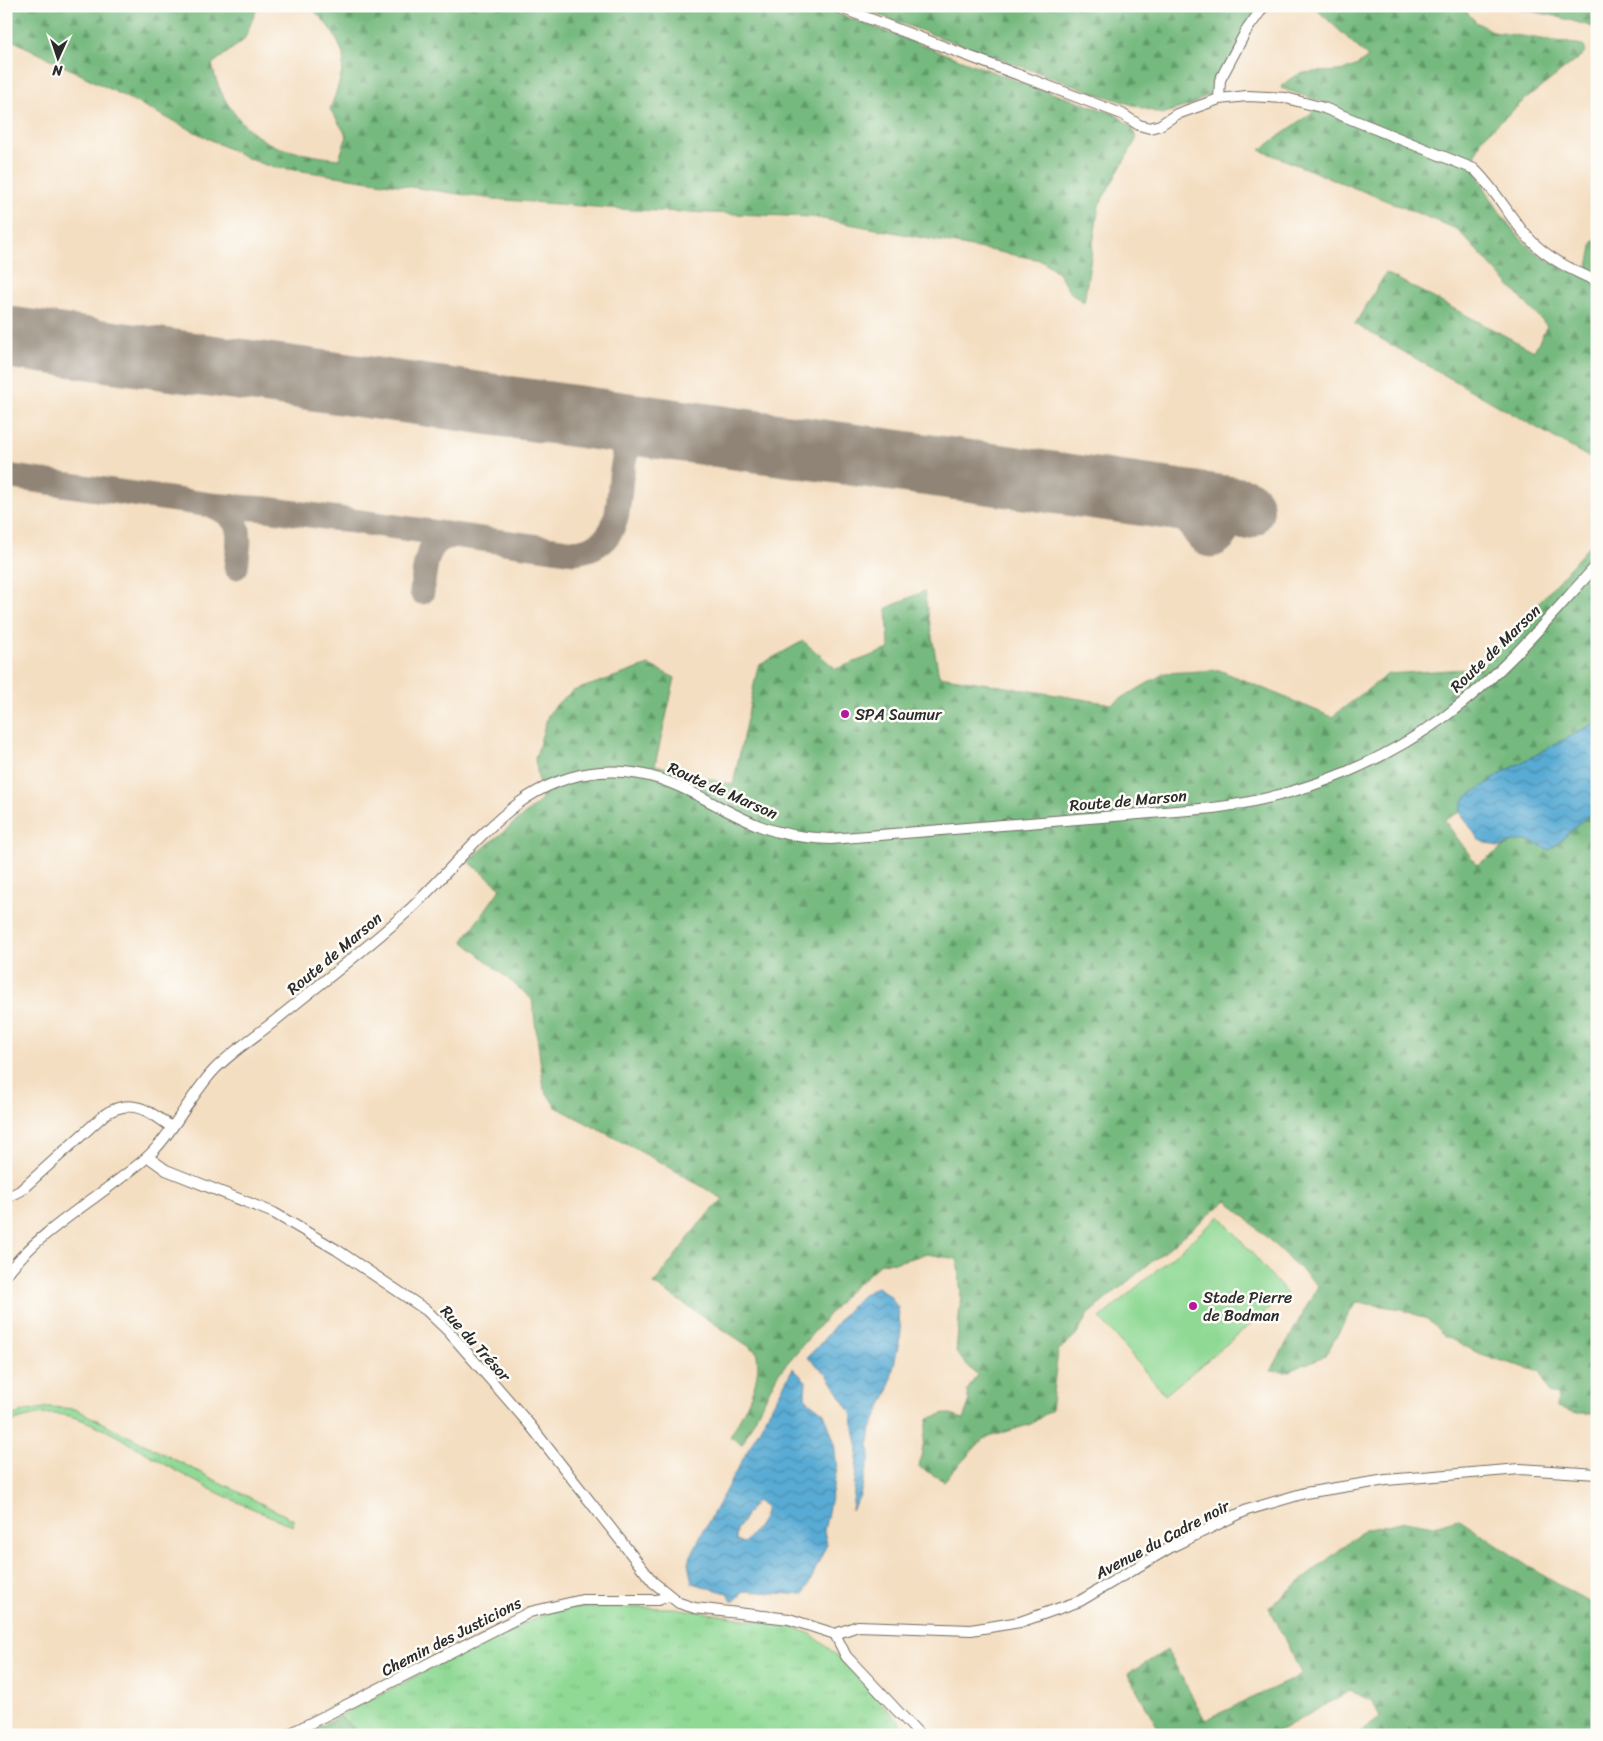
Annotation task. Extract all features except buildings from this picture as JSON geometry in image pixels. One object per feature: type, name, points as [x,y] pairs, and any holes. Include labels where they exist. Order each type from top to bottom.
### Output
[{"type":"street","points":[[836,6],[1122,114],[1140,126],[1150,128],[1160,126],[1177,114],[1219,100],[1268,96],[1306,102],[1474,169],[1489,183],[1526,235],[1546,253],[1597,280]]},
{"type":"street","points":[[1219,100],[1220,80],[1246,31],[1264,6]]},
{"type":"street","name":"Route de Marson","points":[[6,1274],[29,1250],[59,1225],[148,1157],[216,1068],[409,910],[470,844],[503,816],[533,794],[560,780],[599,772],[635,773],[658,777],[679,784],[762,827],[809,838],[831,839],[1204,809],[1254,803],[1309,786],[1357,768],[1406,742],[1448,714],[1525,644],[1597,565]]},
{"type":"street","points":[[6,1198],[20,1191],[104,1115],[120,1106],[140,1107],[171,1127]]},
{"type":"street","name":"Rue du Trésor","points":[[148,1157],[166,1170],[274,1213],[337,1250],[426,1310],[449,1332],[530,1426],[653,1582],[668,1596],[680,1604],[695,1608],[789,1619],[835,1634]]},
{"type":"street","name":"Avenue du Cadre noir","points":[[835,1634],[858,1626],[971,1630],[1020,1622],[1080,1601],[1170,1547],[1247,1510],[1305,1493],[1386,1480],[1520,1469],[1597,1474]]},
{"type":"street","name":"Chemin des Justicions","points":[[287,1735],[530,1612],[582,1600],[658,1600],[668,1596]]},
{"type":"street","points":[[835,1634],[846,1656],[920,1735]]},
{"type":"green space","points":[[6,6],[258,6],[244,40],[212,64],[224,98],[246,126],[272,145],[290,151],[339,159],[347,136],[330,109],[342,74],[344,60],[338,41],[320,16],[309,6],[818,6],[1025,84],[1115,114],[1133,128],[1136,140],[1099,205],[1084,302],[1070,292],[1058,272],[1041,260],[812,217],[633,210],[493,199],[268,166],[245,157],[6,37]]},
{"type":"green space","points":[[853,6],[1265,6],[1216,90],[1193,104],[1162,114],[1098,94]]},
{"type":"green space","points":[[1313,6],[1461,6],[1476,22],[1493,32],[1583,45],[1586,52],[1521,103],[1482,138],[1472,165],[1511,228],[1532,249],[1547,260],[1578,275],[1588,267],[1593,242],[1597,239],[1597,462],[1355,324],[1386,273],[1534,351],[1547,326],[1457,229],[1260,150],[1325,103],[1281,88],[1288,80],[1305,73],[1351,68],[1368,57]]},
{"type":"green space","points":[[1504,6],[1597,6],[1597,28],[1555,16]]},
{"type":"green space","points":[[1597,537],[1597,722],[1504,772],[1465,799],[1460,812],[1444,820],[1477,865],[1513,841],[1528,840],[1550,850],[1597,807],[1597,1413],[1577,1413],[1557,1407],[1558,1396],[1548,1393],[1541,1372],[1484,1356],[1445,1336],[1427,1319],[1401,1309],[1356,1302],[1325,1356],[1286,1372],[1271,1371],[1318,1286],[1227,1200],[1088,1314],[1078,1333],[1058,1351],[1051,1410],[1031,1424],[983,1439],[944,1481],[919,1467],[928,1419],[945,1413],[963,1419],[969,1403],[967,1391],[977,1375],[956,1353],[961,1293],[957,1259],[927,1254],[897,1262],[881,1263],[848,1292],[777,1375],[742,1444],[730,1437],[755,1384],[758,1362],[756,1351],[654,1284],[700,1223],[723,1199],[662,1163],[556,1107],[544,1089],[532,999],[463,941],[501,888],[468,861],[542,800],[535,759],[548,715],[559,702],[573,691],[649,665],[675,678],[655,765],[733,785],[758,666],[803,641],[836,669],[889,649],[887,608],[924,591],[939,676],[1112,704],[1165,673],[1219,670],[1332,717],[1388,674],[1481,668]]},
{"type":"green space","name":"Stade Pierre de Bodman","points":[[1220,1216],[1287,1294],[1165,1395],[1100,1318]]},
{"type":"green space","points":[[49,1407],[75,1409],[294,1520],[293,1526],[237,1502],[182,1474],[114,1435],[73,1417],[47,1414],[31,1416],[6,1424],[6,1417]]},
{"type":"green space","points":[[1458,1519],[1539,1573],[1597,1607],[1597,1735],[1356,1735],[1380,1718],[1373,1701],[1350,1691],[1272,1735],[1162,1735],[1128,1674],[1167,1650],[1205,1720],[1302,1675],[1269,1607],[1364,1530],[1405,1521],[1434,1526]]},
{"type":"green space","points":[[576,1607],[675,1608],[790,1626],[811,1634],[834,1653],[912,1735],[362,1735],[339,1716],[479,1643],[553,1611]]},
{"type":"green space","points":[[339,1716],[362,1735],[304,1735]]},
{"type":"water","points":[[1597,722],[1597,807],[1550,850],[1525,841],[1514,842],[1500,848],[1479,840],[1460,812],[1464,799],[1504,772]]},
{"type":"water","points":[[877,1287],[889,1295],[898,1308],[901,1333],[888,1392],[871,1429],[869,1442],[870,1457],[860,1495],[852,1511],[858,1449],[851,1413],[827,1374],[807,1357],[858,1300],[867,1292]]},
{"type":"water","points":[[793,1368],[806,1381],[805,1398],[824,1413],[834,1441],[837,1469],[824,1531],[827,1544],[804,1595],[745,1591],[733,1602],[727,1593],[692,1583],[688,1562]],"holes":[[[756,1501],[765,1506],[764,1516],[751,1535],[744,1543],[736,1541],[737,1529]]]},
{"type":"taxiway","points":[[594,420],[615,433],[621,443],[624,457]]},
{"type":"taxiway","points":[[6,476],[211,505],[267,509],[575,552],[598,544],[611,530],[617,512],[622,470],[627,451],[639,436],[660,429]]},
{"type":"taxiway","points":[[1148,496],[1175,504],[1196,534],[1208,545],[1216,544],[1225,537],[1231,508]]},
{"type":"taxiway","points":[[211,505],[230,516],[238,529],[239,546],[236,567]]},
{"type":"taxiway","points":[[422,592],[425,565],[431,549],[443,538],[452,536]]},
{"type":"runway","points":[[6,337],[1243,509]]},
{"type":"place","name":"SPA Saumur","points":[[845,714]]},
{"type":"place","name":"Stade Pierre de Bodman","points":[[1193,1306]]}]
